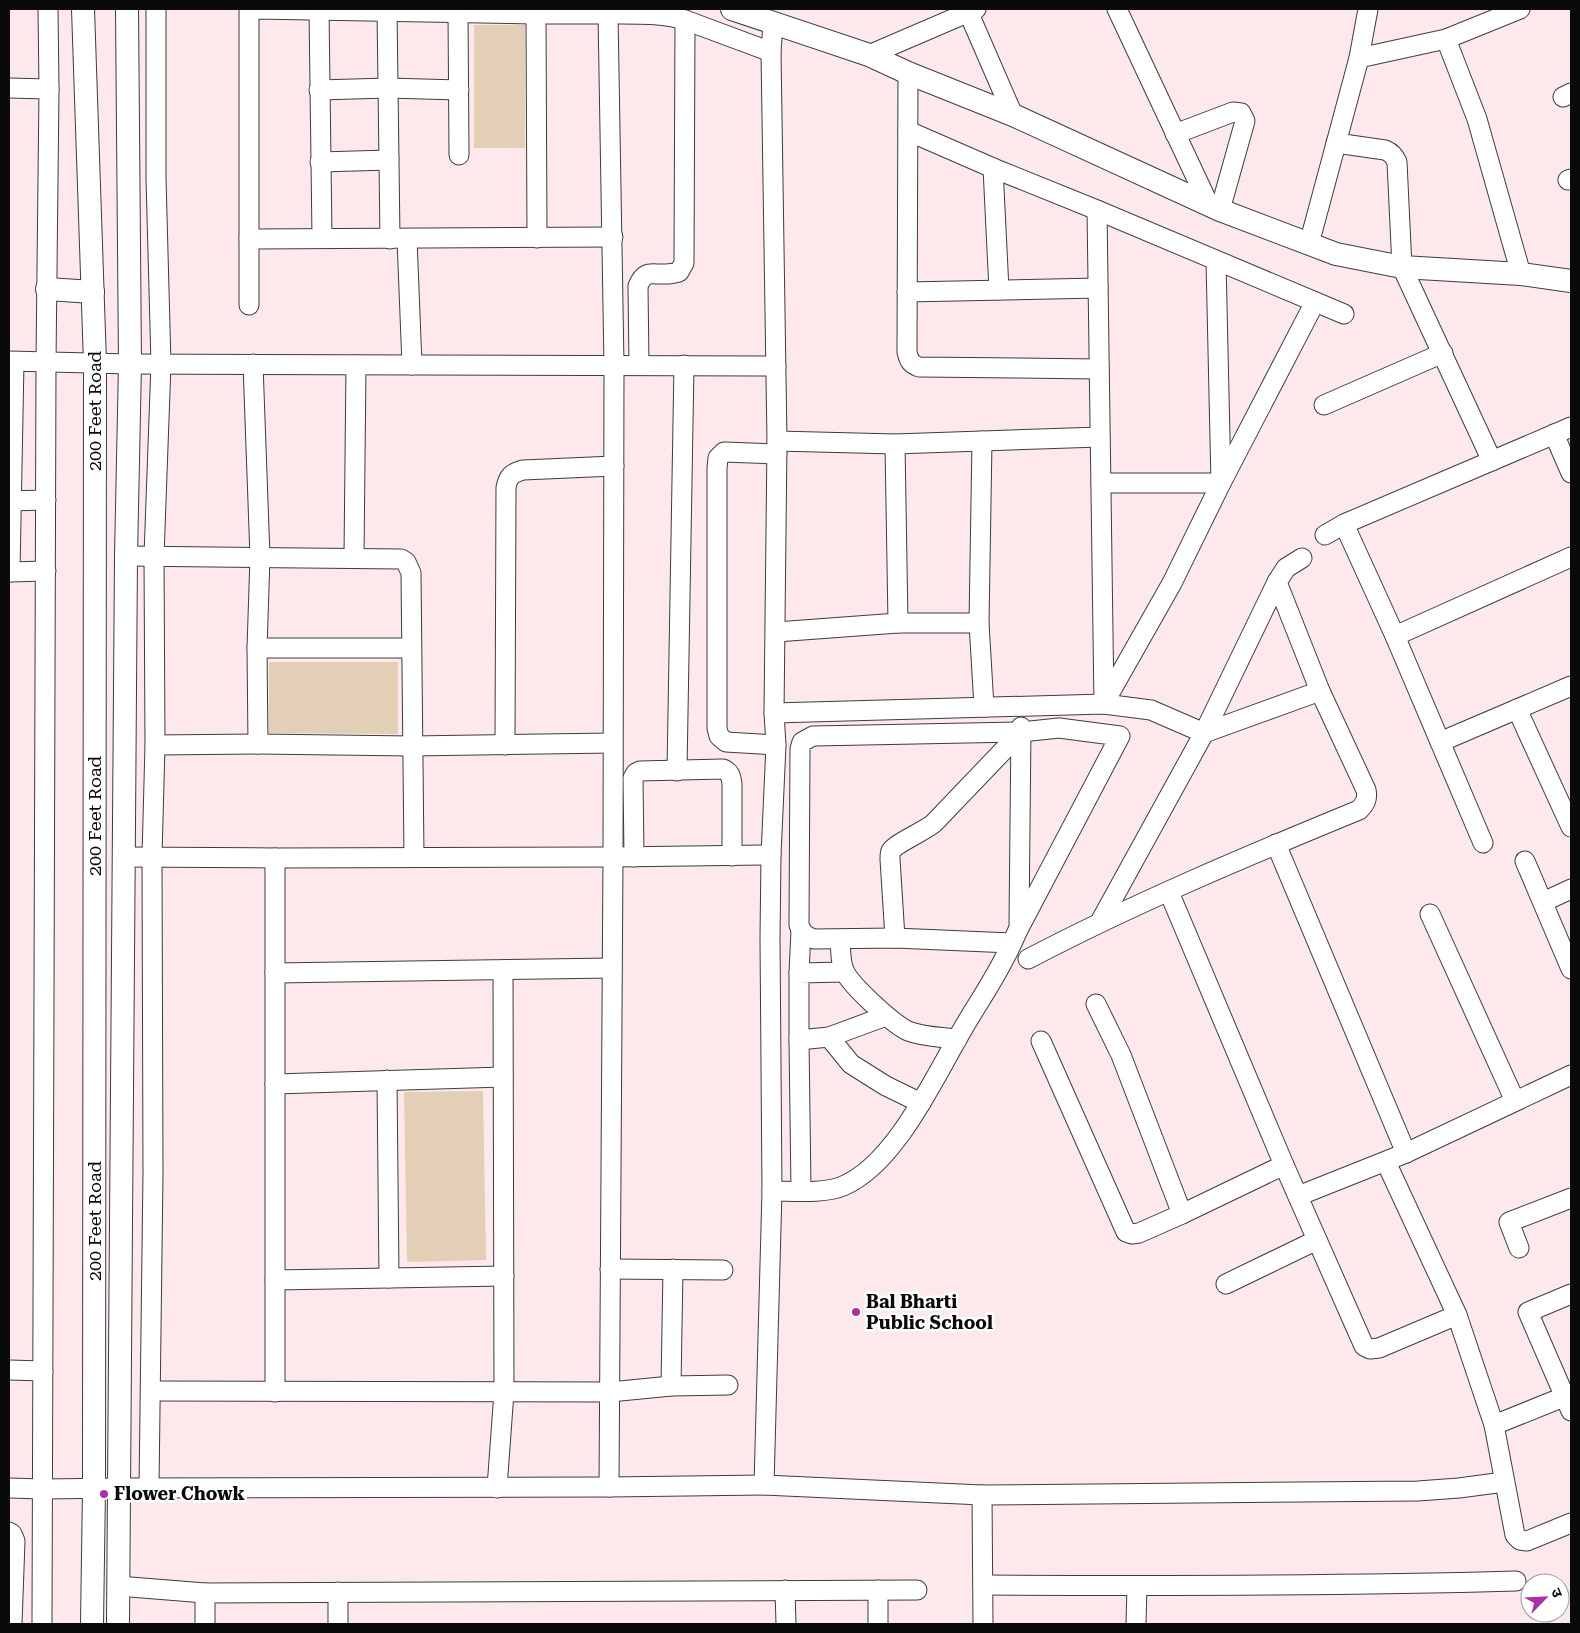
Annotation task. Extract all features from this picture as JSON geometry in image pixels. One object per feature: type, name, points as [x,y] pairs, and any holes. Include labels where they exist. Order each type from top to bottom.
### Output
[{"type":"street","points":[[42,1624],[48,9]]},
{"type":"street","name":"200 Feet Road","points":[[82,9],[95,363],[94,1489],[92,1624]]},
{"type":"street","points":[[118,1624],[126,556],[130,364],[127,9]]},
{"type":"street","points":[[149,1488],[153,1173],[152,857],[155,745],[154,556],[161,364],[156,178],[156,9]]},
{"type":"street","points":[[248,305],[249,9],[656,14],[685,20],[771,52]]},
{"type":"street","points":[[319,9],[322,238]]},
{"type":"street","points":[[732,9],[869,55],[908,73],[1013,115],[1214,208],[1346,256],[1402,266],[1521,274],[1571,281]]},
{"type":"street","points":[[1116,9],[1175,134],[1214,208]]},
{"type":"street","points":[[1309,244],[1359,58],[1368,9]]},
{"type":"street","points":[[1359,58],[1446,39],[1520,9]]},
{"type":"street","points":[[387,10],[389,160],[412,365]]},
{"type":"street","points":[[869,55],[971,10],[1013,115]]},
{"type":"street","points":[[458,12],[459,155]]},
{"type":"street","points":[[536,14],[537,238]]},
{"type":"street","points":[[608,14],[614,365],[609,1487]]},
{"type":"street","points":[[639,365],[638,286],[641,279],[652,273],[679,272],[684,263],[685,20]]},
{"type":"street","points":[[764,1485],[772,1190],[771,855],[776,745],[774,713],[777,448],[771,52],[773,23]]},
{"type":"street","points":[[1446,39],[1477,119],[1521,274]]},
{"type":"street","points":[[908,73],[908,360],[913,365],[919,367],[1099,369]]},
{"type":"street","points":[[9,88],[49,89]]},
{"type":"street","points":[[319,90],[388,88],[459,90]]},
{"type":"street","points":[[1175,134],[1233,112],[1241,113],[1244,117],[1245,121],[1214,208]]},
{"type":"street","points":[[908,131],[1344,314]]},
{"type":"street","points":[[1336,143],[1386,150],[1391,153],[1397,162],[1402,266],[1444,353],[1492,461]]},
{"type":"street","points":[[320,162],[389,160]]},
{"type":"street","points":[[994,168],[999,290]]},
{"type":"street","points":[[1096,210],[1104,704]]},
{"type":"street","points":[[248,239],[613,237]]},
{"type":"street","points":[[1216,260],[1221,483]]},
{"type":"street","points":[[907,292],[1098,288]]},
{"type":"street","points":[[47,289],[93,292]]},
{"type":"street","points":[[1104,704],[1172,583],[1221,483],[1315,302]]},
{"type":"street","points":[[1324,405],[1444,353]]},
{"type":"street","points":[[46,571],[9,572],[11,362],[776,366]]},
{"type":"street","points":[[253,364],[260,557],[257,648],[258,744]]},
{"type":"street","points":[[354,558],[356,365]]},
{"type":"street","points":[[677,770],[684,366]]},
{"type":"street","points":[[1325,535],[1344,524],[1563,430],[1571,473]]},
{"type":"street","points":[[776,745],[726,742],[719,736],[717,728],[717,468],[718,458],[724,452],[777,448],[1100,437]]},
{"type":"street","points":[[982,441],[978,623],[984,707]]},
{"type":"street","points":[[895,444],[898,623]]},
{"type":"street","points":[[505,745],[507,479],[512,473],[523,470],[614,466]]},
{"type":"street","points":[[1101,483],[1221,483]]},
{"type":"street","points":[[10,501],[46,500]]},
{"type":"street","points":[[1344,524],[1395,636],[1483,843]]},
{"type":"street","points":[[126,556],[401,559],[406,562],[411,573],[414,857]]},
{"type":"street","points":[[1395,636],[1571,556]]},
{"type":"street","points":[[1100,922],[1204,733],[1277,582],[1286,568],[1302,558]]},
{"type":"street","points":[[1028,959],[1100,922],[1358,810],[1364,804],[1367,798],[1366,790],[1320,691],[1277,582]]},
{"type":"street","points":[[776,632],[898,623],[978,623]]},
{"type":"street","points":[[257,648],[411,648]]},
{"type":"street","points":[[1440,742],[1571,686]]},
{"type":"street","points":[[774,713],[1104,704],[1152,710],[1204,733],[1320,691]]},
{"type":"street","points":[[1015,935],[1022,706]]},
{"type":"street","points":[[1517,709],[1571,827]]},
{"type":"street","points":[[772,1190],[801,1191],[824,1190],[843,1186],[860,1176],[879,1160],[896,1140],[920,1103],[1004,959],[1120,736],[1059,728],[1021,732],[813,736],[802,742],[800,749],[799,905],[799,925],[801,931],[799,973],[801,1191]]},
{"type":"street","points":[[895,938],[891,852],[899,844],[928,828],[1021,732]]},
{"type":"street","points":[[155,745],[412,746],[612,743]]},
{"type":"street","points":[[634,857],[633,778],[636,773],[640,771],[723,769],[728,771],[731,776],[732,856]]},
{"type":"street","points":[[1276,844],[1406,1153]]},
{"type":"street","points":[[124,857],[634,857],[771,855]]},
{"type":"street","points":[[275,858],[275,1392]]},
{"type":"street","points":[[1525,861],[1571,969]]},
{"type":"street","points":[[1542,902],[1571,889]]},
{"type":"street","points":[[1169,892],[1284,1165],[1364,1346],[1370,1349],[1379,1348],[1457,1315]]},
{"type":"street","points":[[1430,914],[1515,1101]]},
{"type":"street","points":[[801,931],[806,936],[814,939],[840,940],[1015,935]]},
{"type":"street","points":[[840,940],[844,972],[886,1016],[908,1031],[930,1037],[957,1038]]},
{"type":"street","points":[[275,973],[612,968]]},
{"type":"street","points":[[497,1488],[504,1392],[503,970]]},
{"type":"street","points":[[799,973],[844,972]]},
{"type":"street","points":[[1096,1004],[1120,1055],[1182,1214]]},
{"type":"street","points":[[799,1040],[829,1037],[886,1016]]},
{"type":"street","points":[[829,1037],[851,1064],[886,1086],[920,1103]]},
{"type":"street","points":[[1042,1041],[1126,1232],[1138,1233],[1284,1165]]},
{"type":"street","points":[[1298,1196],[1386,1162],[1571,1075]]},
{"type":"street","points":[[275,1084],[503,1077]]},
{"type":"street","points":[[387,1080],[389,1278]]},
{"type":"street","points":[[1386,1162],[1457,1315],[1494,1425],[1512,1528],[1515,1535],[1520,1540],[1527,1541],[1571,1523]]},
{"type":"street","points":[[1519,1248],[1509,1222],[1571,1198]]},
{"type":"street","points":[[1226,1284],[1317,1240]]},
{"type":"street","points":[[610,1269],[723,1270]]},
{"type":"street","points":[[671,1386],[673,1269]]},
{"type":"street","points":[[275,1280],[504,1276]]},
{"type":"street","points":[[1494,1425],[1569,1400],[1528,1312],[1571,1294]]},
{"type":"street","points":[[9,1370],[43,1371]]},
{"type":"street","points":[[151,1391],[610,1392],[671,1386],[728,1385]]},
{"type":"street","points":[[9,1488],[497,1488],[764,1485],[982,1495],[1418,1491],[1504,1482]]},
{"type":"street","points":[[982,1495],[982,1624]]},
{"type":"street","points":[[10,1533],[42,1533]]},
{"type":"street","points":[[10,1533],[15,1541],[11,1584],[12,1624]]},
{"type":"street","points":[[983,1585],[1137,1586],[1431,1583],[1516,1580]]},
{"type":"street","points":[[118,1586],[205,1593],[917,1590]]},
{"type":"street","points":[[1136,1624],[1137,1586]]},
{"type":"street","points":[[785,1590],[786,1624]]},
{"type":"street","points":[[878,1590],[878,1624]]},
{"type":"street","points":[[338,1592],[338,1624]]},
{"type":"street","points":[[205,1593],[205,1624]]},
{"type":"shaded area","points":[[474,25],[525,25],[525,148],[474,148]]},
{"type":"shaded area","points":[[269,662],[398,662],[398,734],[269,733]]},
{"type":"shaded area","points":[[483,1091],[486,1260],[407,1262],[404,1092]]},
{"type":"place","name":"Bal Bharti Public School","points":[[856,1312]]},
{"type":"place","name":"Flower Chowk","points":[[104,1494]]}]
